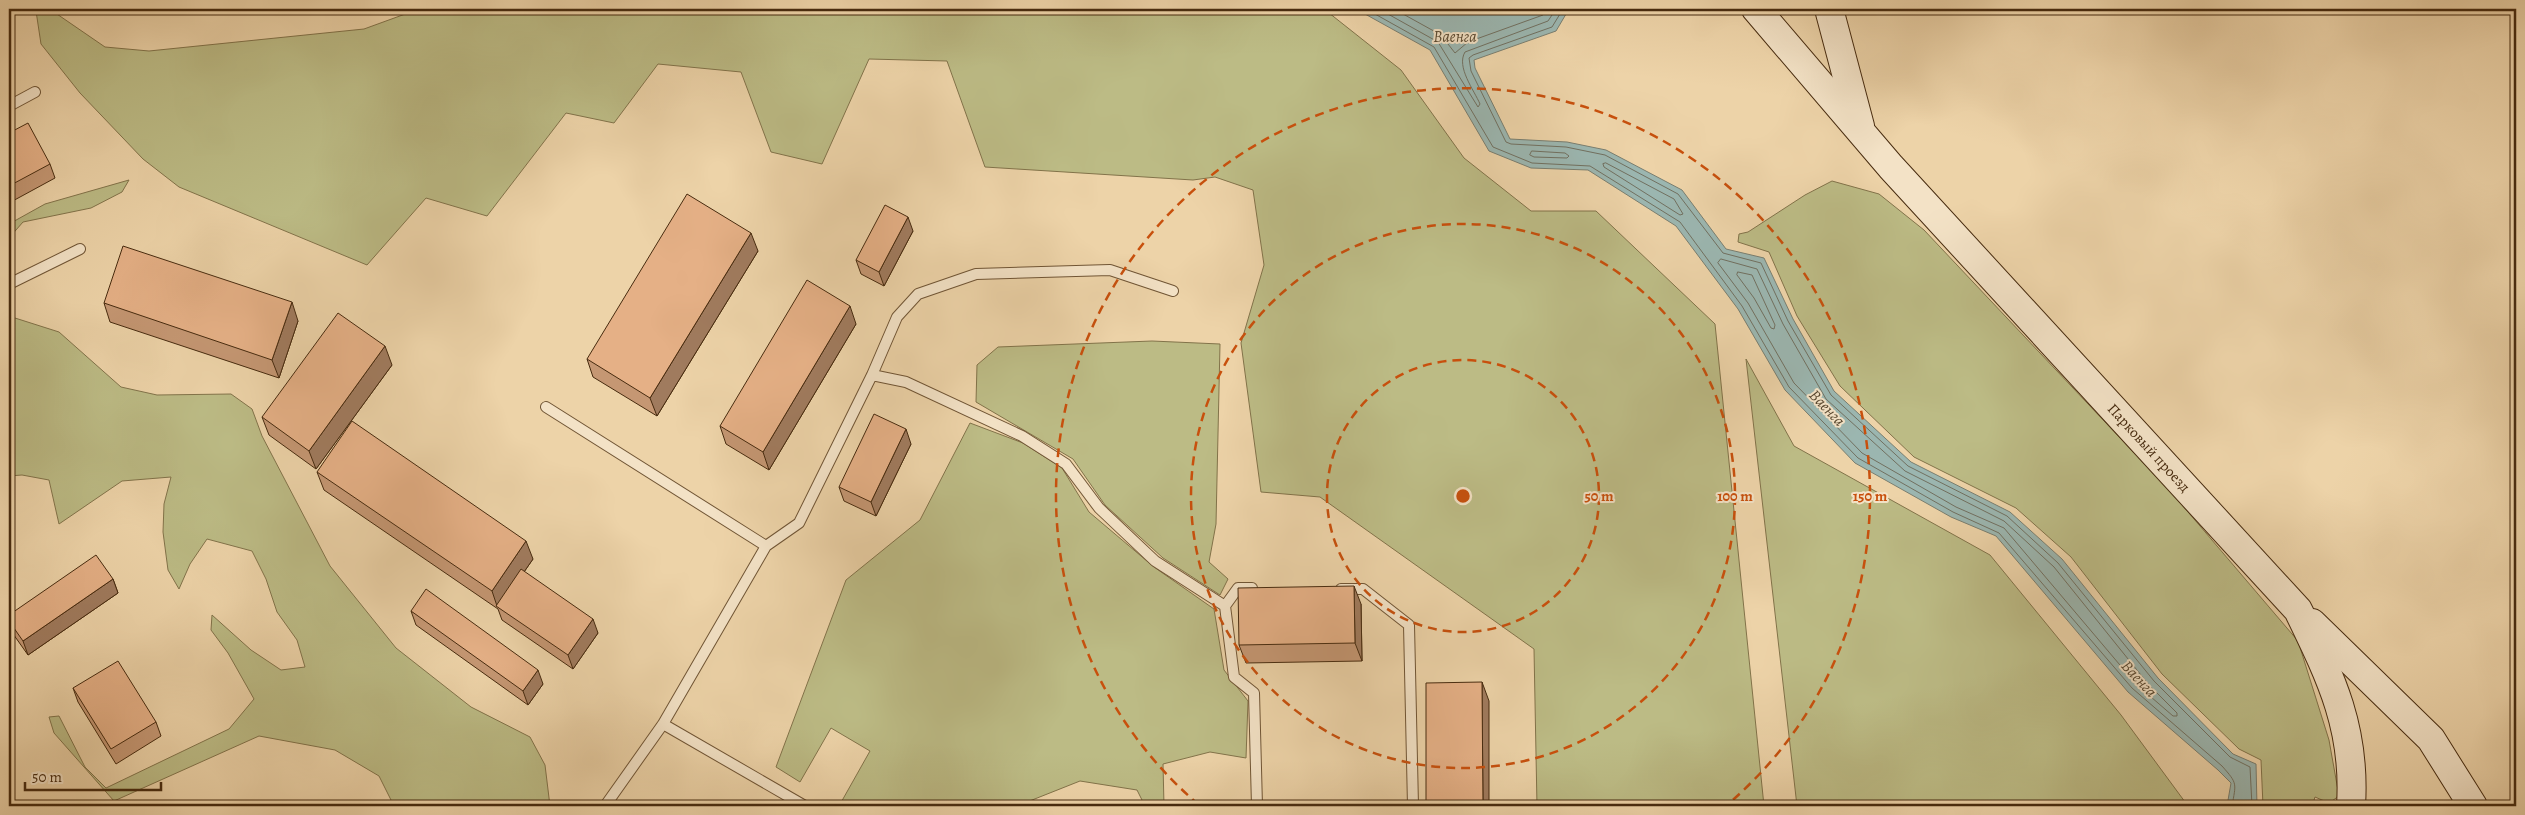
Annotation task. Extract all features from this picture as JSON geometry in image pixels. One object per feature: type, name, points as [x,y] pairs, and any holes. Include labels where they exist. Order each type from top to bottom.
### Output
[{"type":"main road","name":"Парковый проезд","points":[[1756,9],[1861,132],[2298,610],[2330,676],[2346,725],[2352,788],[2351,806]]},
{"type":"main road","points":[[1829,9],[1861,132]]},
{"type":"main road","points":[[2298,610],[2431,739],[2473,806]]},
{"type":"lane","points":[[9,106],[35,92]]},
{"type":"lane","points":[[9,284],[80,249]]},
{"type":"lane","points":[[605,806],[663,724],[766,546],[799,523],[872,375],[897,317],[918,294],[976,274],[1110,270],[1173,290]]},
{"type":"lane","points":[[872,375],[906,382],[1022,436],[1066,464],[1099,508],[1155,562],[1225,606]]},
{"type":"lane","points":[[546,407],[766,546]]},
{"type":"lane","points":[[1257,806],[1254,693],[1234,677],[1225,606],[1238,588],[1267,588]]},
{"type":"lane","points":[[1334,589],[1363,589],[1409,625],[1413,806]]},
{"type":"lane","points":[[663,724],[806,806]]},
{"type":"shaded area","points":[[419,9],[1324,9],[1401,70],[1464,158],[1531,211],[1596,211],[1715,324],[1764,806],[1537,806],[1534,649],[1320,497],[1261,492],[1241,343],[1264,265],[1253,190],[1215,177],[1193,180],[985,167],[947,61],[869,59],[822,164],[771,152],[741,72],[658,64],[614,123],[566,113],[487,216],[426,198],[367,265],[179,187],[143,159],[80,93],[41,44],[36,11],[54,12],[105,47],[149,51],[364,29]]},
{"type":"shaded area","points":[[129,180],[122,192],[91,208],[23,222],[9,238],[9,224],[45,204]]},
{"type":"shaded area","points":[[1832,181],[1879,194],[1924,230],[2171,492],[2298,641],[2329,740],[2339,796],[2329,803],[2315,797],[2312,806],[2263,806],[2261,760],[2239,749],[2162,674],[2071,557],[2016,508],[1914,457],[1840,386],[1797,316],[1769,252],[1738,242],[1739,234],[1748,232],[1805,195]]},
{"type":"shaded area","points":[[15,318],[59,332],[121,387],[157,395],[231,394],[252,409],[262,436],[330,566],[396,648],[471,707],[530,737],[545,765],[550,806],[394,806],[379,776],[335,750],[259,736],[114,801],[54,733],[49,717],[59,716],[85,767],[106,788],[229,729],[254,699],[228,653],[211,630],[212,615],[251,650],[281,670],[305,667],[297,640],[277,612],[266,579],[252,551],[207,539],[190,564],[179,589],[168,570],[163,532],[164,504],[171,477],[122,481],[59,524],[49,480],[22,475],[9,476],[9,319]]},
{"type":"shaded area","points":[[1152,341],[1220,344],[1216,524],[1209,562],[1228,579],[1220,595],[1163,558],[1105,505],[1073,459],[976,402],[977,365],[998,347]]},
{"type":"shaded area","points":[[1746,359],[1794,446],[1990,555],[2121,715],[2188,806],[1797,806]]},
{"type":"shaded area","points":[[970,423],[1023,443],[1062,468],[1089,512],[1154,567],[1214,609],[1224,670],[1248,701],[1246,758],[1210,752],[1163,764],[1164,806],[1145,806],[1137,790],[1080,781],[1017,806],[839,806],[870,751],[831,728],[800,782],[776,767],[846,580],[920,520]]},
{"type":"water","name":"Ваенга","points":[[1356,9],[1569,9],[1556,31],[1474,60],[1475,68],[1510,139],[1567,142],[1606,150],[1682,190],[1726,249],[1764,258],[1793,319],[1834,391],[1911,462],[2010,512],[2062,559],[2158,678],[2233,754],[2256,764],[2257,806],[2227,806],[2231,783],[2128,692],[1996,536],[1951,517],[1855,463],[1785,390],[1738,309],[1676,226],[1588,170],[1531,168],[1489,151],[1430,50]]},
{"type":"building","points":[[28,123],[50,164],[9,186],[9,133]]},
{"type":"building","points":[[687,194],[751,233],[650,398],[587,359]]},
{"type":"building","points":[[885,205],[908,217],[879,272],[856,260]]},
{"type":"building","points":[[123,246],[292,302],[272,360],[104,303]]},
{"type":"building","points":[[807,280],[850,306],[763,452],[720,426]]},
{"type":"building","points":[[338,313],[385,346],[309,451],[262,417]]},
{"type":"building","points":[[874,414],[906,429],[871,502],[839,487]]},
{"type":"building","points":[[352,421],[526,541],[492,591],[317,472]]},
{"type":"building","points":[[96,555],[113,579],[23,641],[9,621],[9,615]]},
{"type":"building","points":[[521,569],[593,619],[568,655],[496,606]]},
{"type":"building","points":[[1354,586],[1355,643],[1239,645],[1238,588]]},
{"type":"building","points":[[426,589],[538,670],[523,691],[411,611]]},
{"type":"building","points":[[118,661],[156,722],[111,749],[73,688]]},
{"type":"building","points":[[1482,682],[1483,806],[1426,806],[1426,683]]}]
